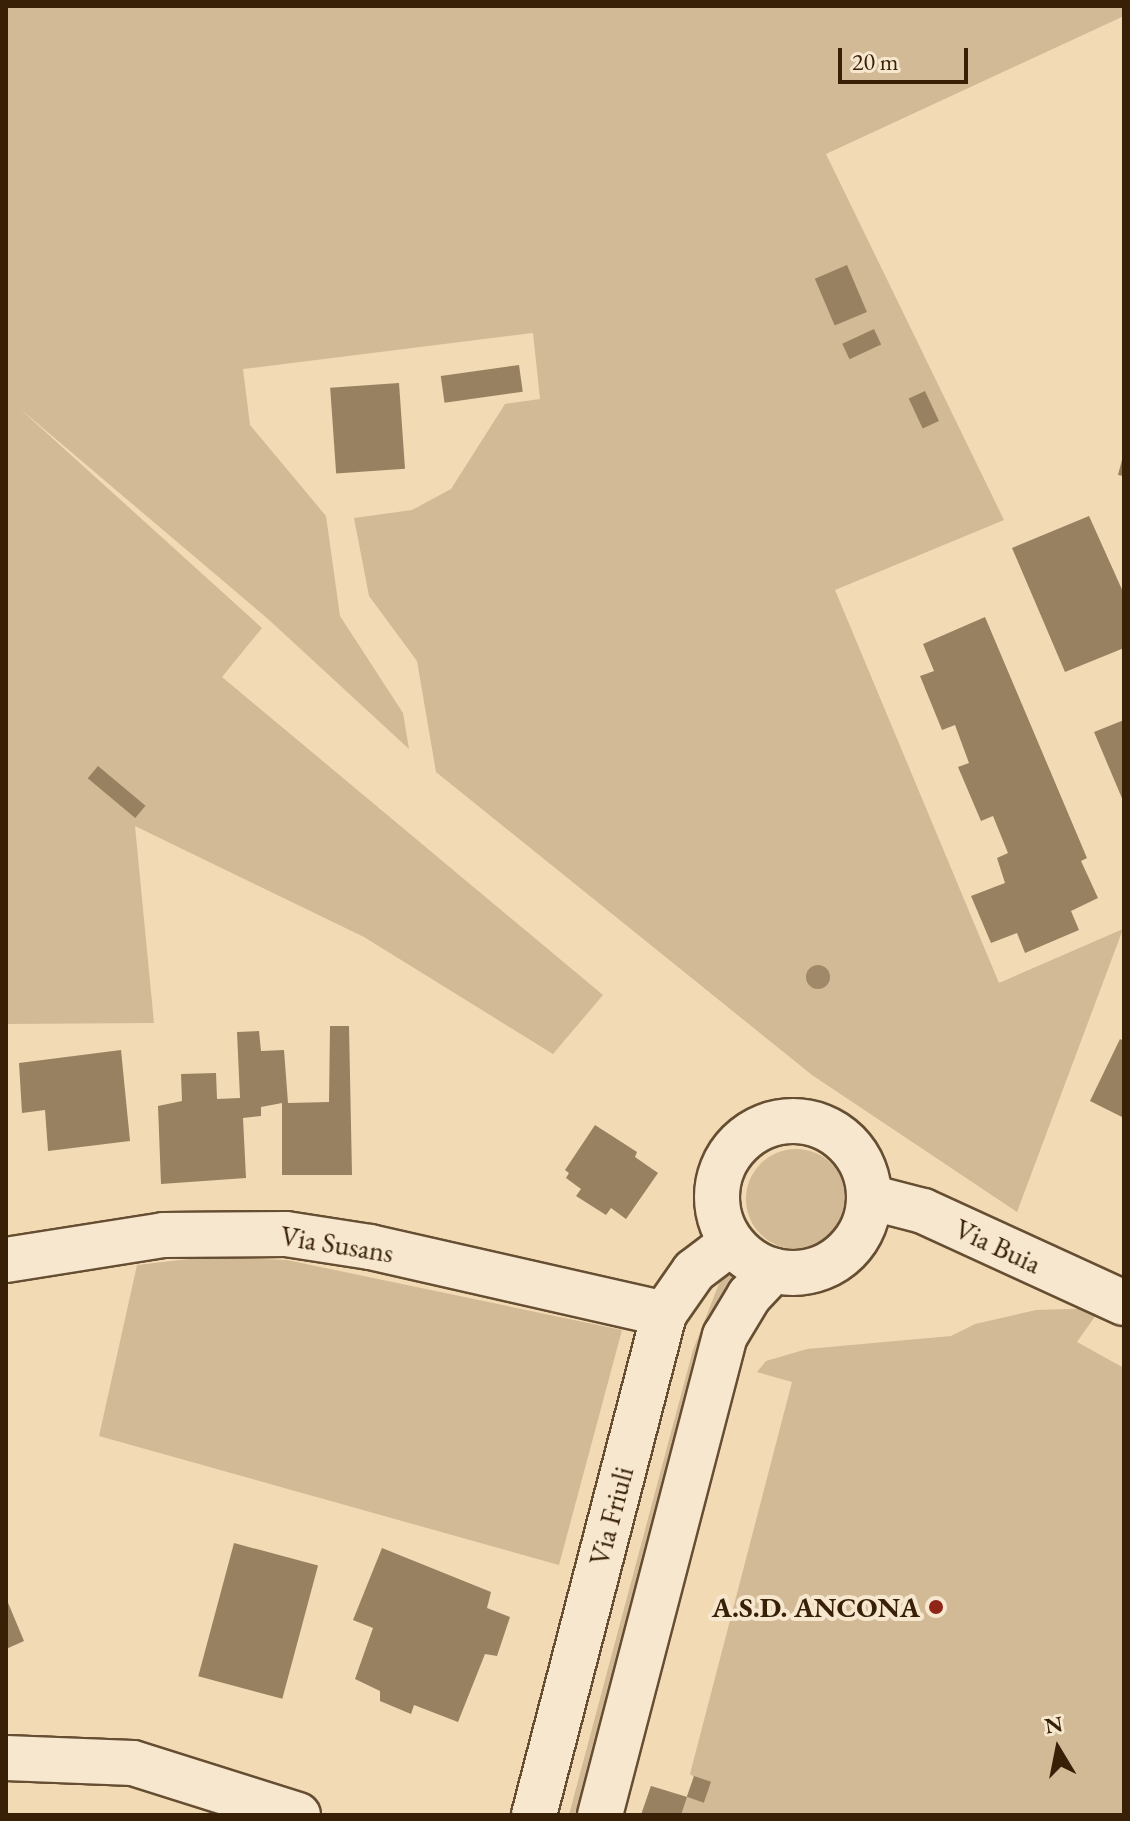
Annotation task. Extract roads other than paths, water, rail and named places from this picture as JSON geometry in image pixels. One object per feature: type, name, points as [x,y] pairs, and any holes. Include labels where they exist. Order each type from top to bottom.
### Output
[{"type":"street","points":[[769,1124],[817,1124],[838,1135],[866,1173],[869,1197],[857,1239],[842,1255],[799,1273],[773,1270],[731,1243],[720,1221],[720,1174],[731,1152],[769,1124]]},
{"type":"street","name":"Via Buia","points":[[869,1197],[923,1211],[1124,1303]]},
{"type":"street","name":"Via Susans","points":[[6,1260],[163,1235],[286,1234],[370,1247],[664,1314]]},
{"type":"street","name":"Via Friuli","points":[[534,1815],[664,1314],[694,1271],[731,1243]]},
{"type":"street","points":[[600,1815],[725,1336],[742,1306],[773,1270]]},
{"type":"street","points":[[6,1758],[133,1763],[298,1815]]},
{"type":"place","name":"A.S.D. ANCONA","points":[[936,1607]]}]
